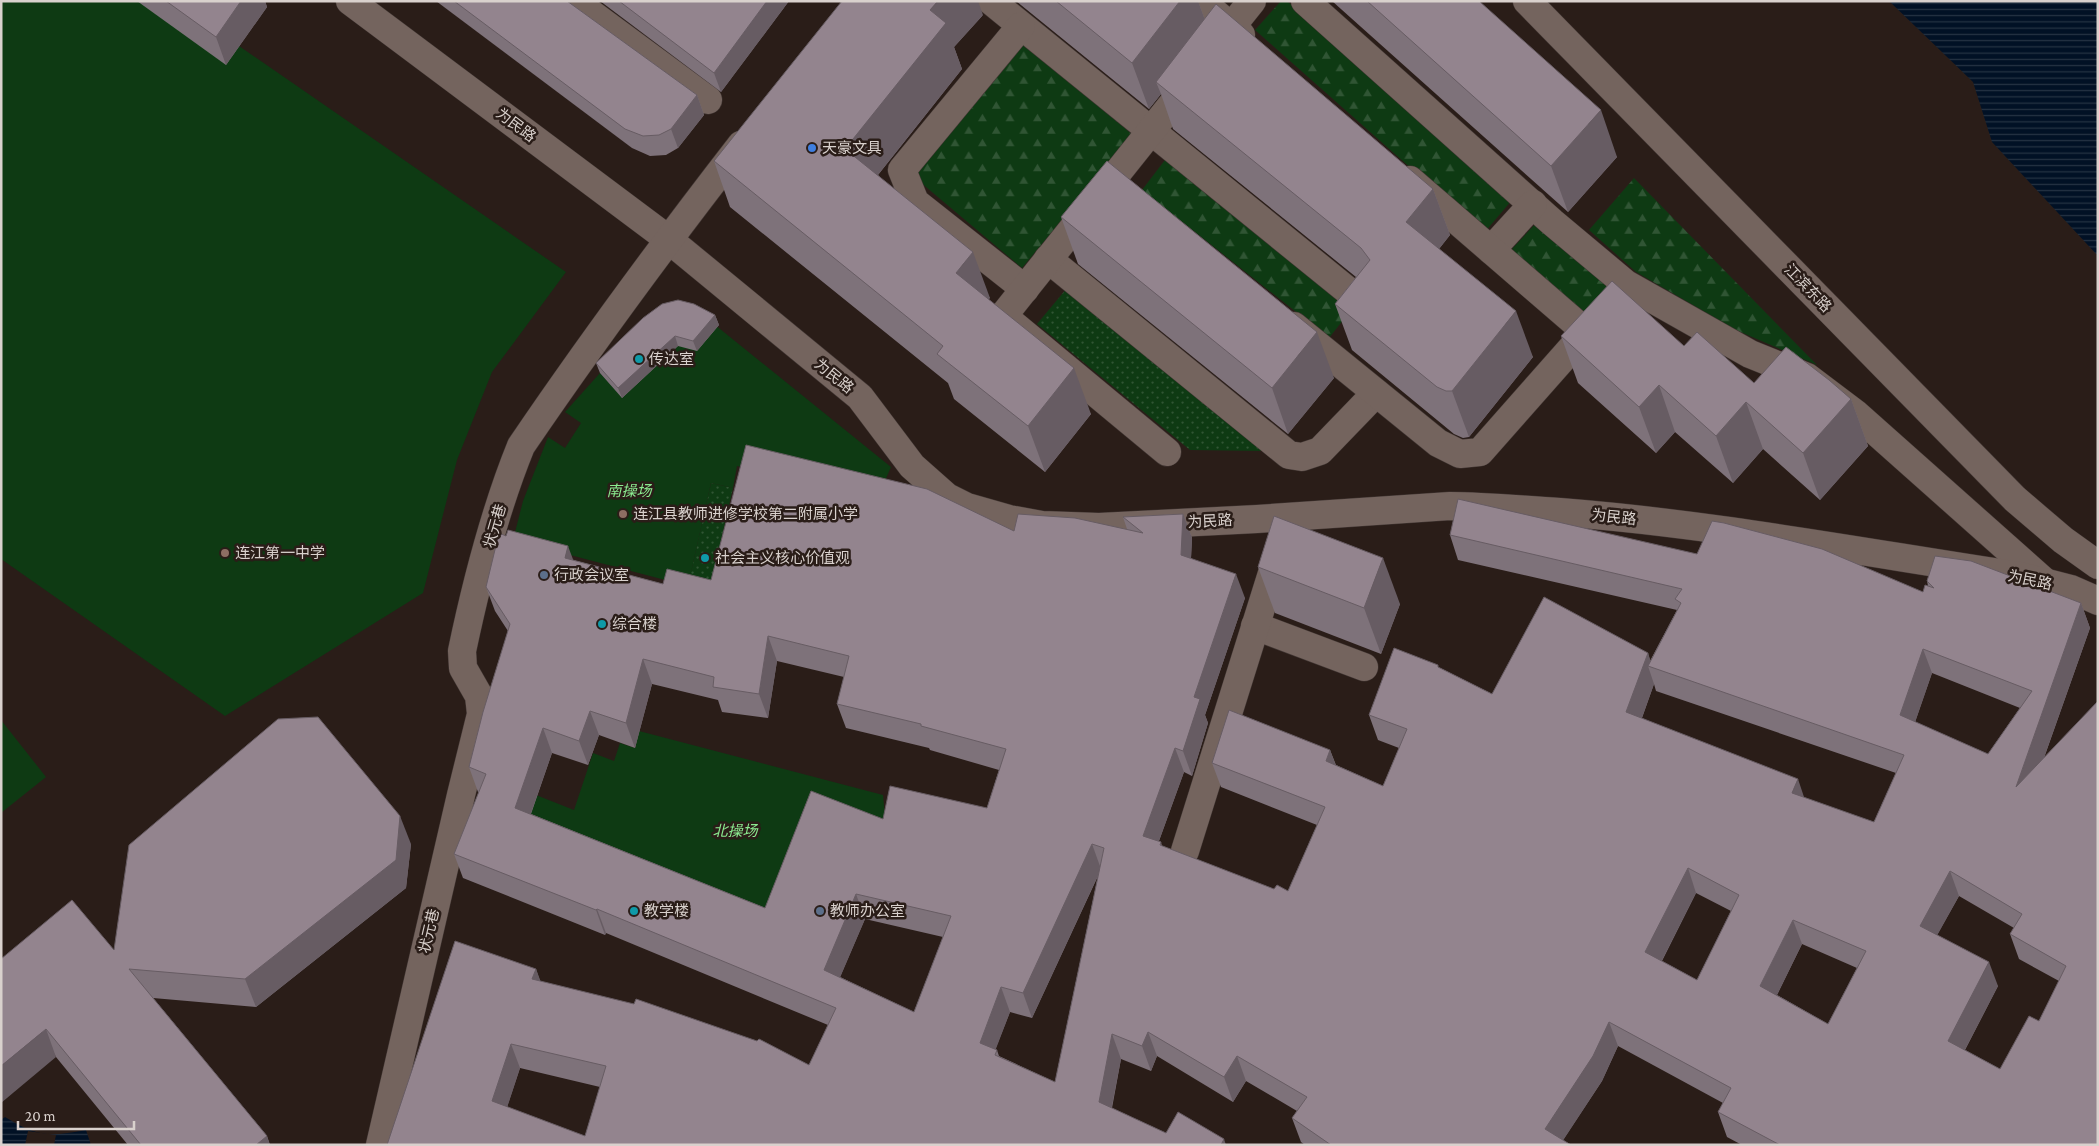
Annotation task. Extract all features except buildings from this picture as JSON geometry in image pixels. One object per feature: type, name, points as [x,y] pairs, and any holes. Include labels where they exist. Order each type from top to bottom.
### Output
[{"type":"street","name":"为民路","points":[[350,1],[668,239],[860,397],[912,466],[947,497],[967,507],[1009,519],[1042,525],[1090,526],[1289,517],[1450,506],[1484,506],[1613,517],[1708,528],[2020,576],[2071,589],[2098,601]]},
{"type":"street","points":[[574,1],[708,100]]},
{"type":"street","points":[[991,1],[1368,307]]},
{"type":"street","points":[[1201,1],[1261,52]]},
{"type":"street","points":[[1167,452],[1003,316],[1048,259],[1121,185],[1151,132],[1252,1]]},
{"type":"street","points":[[1305,1],[1626,284],[1750,354],[1807,378],[1856,414],[2046,583]]},
{"type":"street","name":"江滨东路","points":[[1527,1],[2015,498],[2063,540],[2098,565]]},
{"type":"street","points":[[1021,26],[902,170],[914,202],[1025,289]]},
{"type":"street","name":"状元巷","points":[[380,1145],[460,795],[482,714],[479,696],[463,668],[462,651],[503,495],[521,446],[668,239],[755,127]]},
{"type":"street","points":[[1275,311],[1438,443],[1460,454],[1480,452],[1586,332],[1394,167]]},
{"type":"street","points":[[1491,250],[1533,204]]},
{"type":"street","points":[[1048,259],[1288,455],[1302,457],[1320,451],[1376,393]]},
{"type":"street","points":[[1185,851],[1289,517]]},
{"type":"street","points":[[1255,626],[1364,667]]},
{"type":"green space","points":[[1,1],[174,1],[566,272],[492,372],[457,460],[423,593],[225,716],[1,559]]},
{"type":"green space","points":[[1281,1],[1287,1],[1512,200],[1484,233],[1255,30]]},
{"type":"green space","points":[[1024,43],[1133,135],[1022,268],[913,176]]},
{"type":"green space","points":[[1168,156],[1355,305],[1329,338],[1142,190]]},
{"type":"green space","points":[[1634,178],[1817,365],[1736,330],[1636,272],[1589,230]]},
{"type":"green space","points":[[1538,221],[1610,288],[1584,317],[1511,250]]},
{"type":"green space","points":[[1067,288],[1265,451],[1190,450],[1037,324]]},
{"type":"green space","name":"南操场","points":[[709,320],[891,467],[877,499],[737,466],[733,488],[711,483],[688,586],[513,540],[523,501],[548,437],[565,448],[581,423],[565,412],[600,373],[622,397],[670,353],[647,328]]},
{"type":"green space","points":[[711,483],[733,488],[707,601],[688,585]]},
{"type":"green space","points":[[1,720],[46,777],[1,813]]},
{"type":"green space","name":"北操场","points":[[639,731],[883,795],[885,816],[879,839],[774,932],[484,794],[536,795],[574,810],[593,753],[614,761],[620,743],[635,748]]},
{"type":"water","points":[[1889,1],[2098,1],[2098,256],[1992,142],[1973,82]]},
{"type":"water","points":[[5,1117],[16,1124],[44,1134],[62,1134],[86,1130],[91,1145],[1,1145],[1,1120]]},
{"type":"pier","points":[[28,1131],[56,1135],[54,1145],[25,1145]]},
{"type":"place","name":"天豪文具","points":[[812,148]]},
{"type":"place","name":"传达室","points":[[639,359]]},
{"type":"place","name":"连江县教师进修学校第二附属小学","points":[[623,514]]},
{"type":"place","name":"连江第一中学","points":[[225,553]]},
{"type":"place","name":"社会主义核心价值观","points":[[705,558]]},
{"type":"place","name":"行政会议室","points":[[544,575]]},
{"type":"place","name":"综合楼","points":[[602,624]]},
{"type":"place","name":"教学楼","points":[[634,911]]},
{"type":"place","name":"教师办公室","points":[[820,911]]}]
